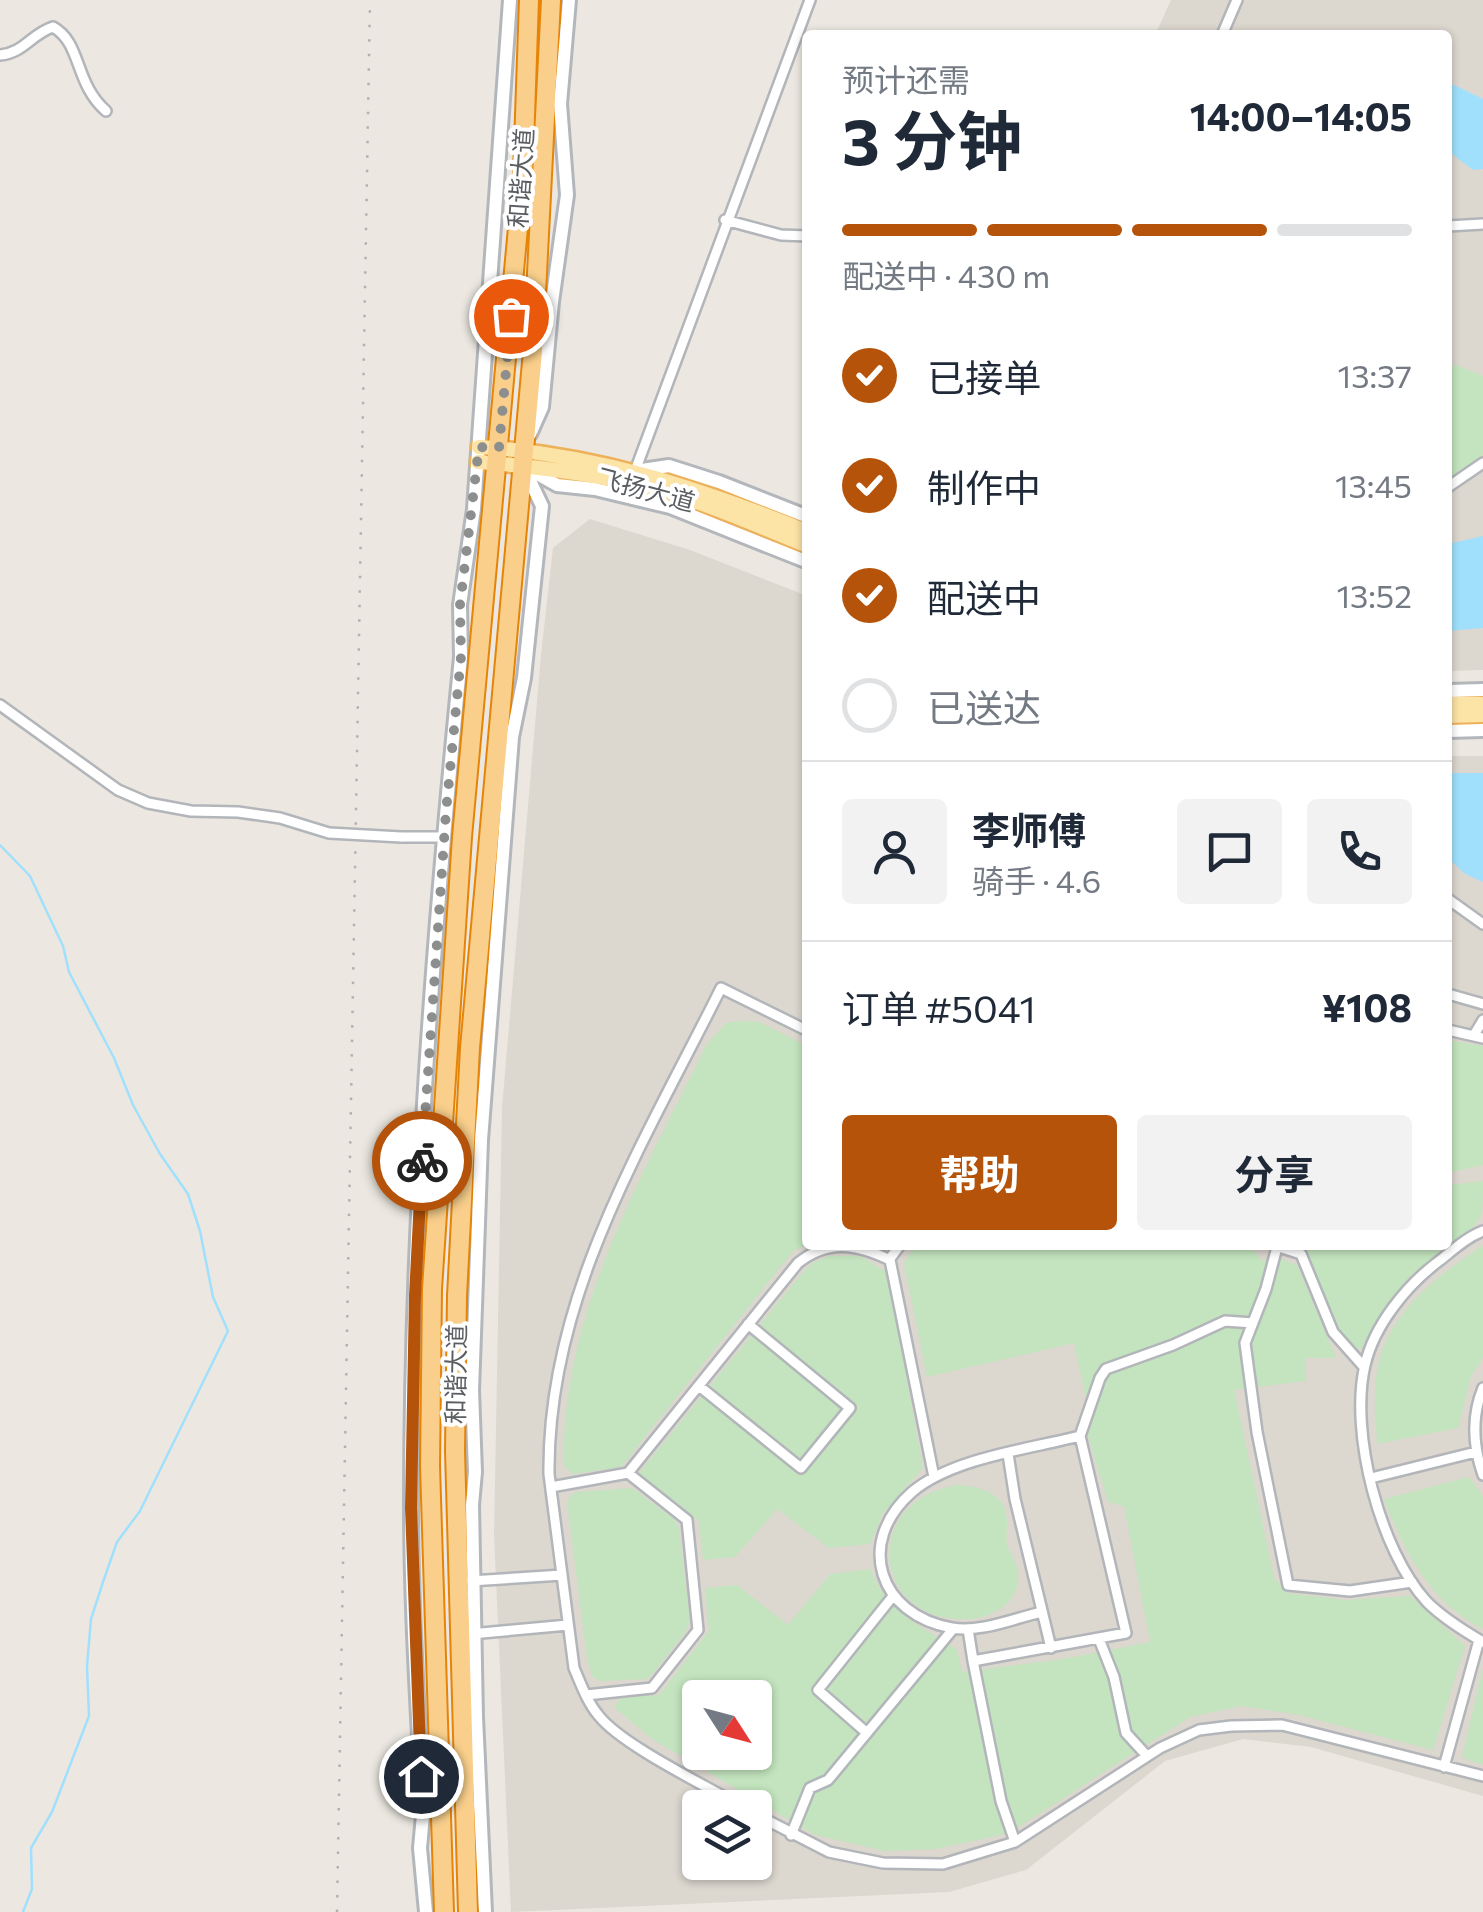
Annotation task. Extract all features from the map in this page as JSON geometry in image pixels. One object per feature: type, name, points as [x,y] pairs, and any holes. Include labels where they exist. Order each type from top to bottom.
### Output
[{"type":"highway","name":"和谐大道","points":[[444,1912],[430,1466],[432,1289],[488,455],[523,174],[530,0]]},
{"type":"highway","name":"和谐大道","points":[[468,1912],[468,1634],[455,1451],[457,1296],[470,1048],[533,350],[551,0]]},
{"type":"main road","name":"飞扬大道","points":[[488,455],[635,471],[724,498],[802,530]]},
{"type":"main road","name":"飞扬大道","points":[[523,458],[673,494],[802,544]]},
{"type":"main road","points":[[1452,704],[1483,704]]},
{"type":"main road","points":[[1452,716],[1483,715]]},
{"type":"street","points":[[426,1912],[420,1848],[412,1403],[428,1047],[461,657],[460,605],[488,455],[510,0]]},
{"type":"street","points":[[562,1575],[466,1581],[476,1472],[472,1390],[481,1140],[512,736],[524,678],[542,506],[523,458],[542,406],[567,195],[560,104],[570,0]]},
{"type":"street","points":[[802,515],[670,466],[635,471],[725,220],[810,0]]},
{"type":"street","points":[[1224,30],[1237,0]]},
{"type":"street","points":[[0,56],[22,50],[52,26],[71,42],[86,89],[106,111]]},
{"type":"street","points":[[725,220],[781,235],[802,236]]},
{"type":"street","points":[[1452,226],[1483,224]]},
{"type":"street","points":[[523,458],[557,484],[670,507],[802,560]]},
{"type":"street","points":[[1452,485],[1483,463]]},
{"type":"street","points":[[542,506],[557,484]]},
{"type":"street","points":[[1452,691],[1483,690]]},
{"type":"street","points":[[0,706],[118,790],[148,803],[191,811],[280,818],[329,833],[445,837]]},
{"type":"street","points":[[1452,731],[1483,730]]},
{"type":"street","points":[[1452,902],[1483,924]]},
{"type":"street","points":[[714,1790],[617,1733],[599,1716],[586,1695],[574,1668],[549,1442],[563,1340],[577,1291],[609,1214],[721,988],[802,1028]]},
{"type":"street","points":[[1452,995],[1483,1004]]},
{"type":"street","points":[[1452,1031],[1479,1037],[1483,1020]]},
{"type":"street","points":[[1444,1767],[1481,1641],[1429,1604],[1389,1542],[1374,1498],[1361,1415],[1364,1367],[1373,1340],[1421,1274],[1479,1232],[1483,1222]]},
{"type":"street","points":[[551,1487],[628,1473],[798,1263],[818,1250]]},
{"type":"street","points":[[866,1250],[889,1260]]},
{"type":"street","points":[[896,1250],[889,1260],[934,1478]]},
{"type":"street","points":[[1275,1250],[1266,1289],[1245,1343],[1288,1585],[1350,1591],[1412,1582]]},
{"type":"street","points":[[1288,1250],[1301,1254],[1332,1332],[1364,1367]]},
{"type":"street","points":[[973,1661],[1126,1633],[1080,1436],[1087,1410],[1106,1369],[1173,1345],[1225,1320],[1252,1323]]},
{"type":"street","points":[[699,1386],[801,1468],[850,1408],[748,1324]]},
{"type":"street","points":[[1483,1388],[1474,1420],[1476,1452],[1483,1475]]},
{"type":"street","points":[[1042,1612],[968,1629],[930,1622],[893,1596],[880,1567],[880,1540],[901,1504],[934,1478],[1080,1436]]},
{"type":"street","points":[[1370,1478],[1476,1452]]},
{"type":"street","points":[[1008,1454],[1051,1648]]},
{"type":"street","points":[[586,1695],[652,1688],[698,1630],[687,1520],[628,1473]]},
{"type":"street","points":[[867,1733],[818,1690],[893,1596]]},
{"type":"street","points":[[486,1912],[468,1634],[568,1624]]},
{"type":"street","points":[[791,1835],[810,1788],[828,1780],[952,1628]]},
{"type":"street","points":[[968,1629],[1001,1801],[1014,1842]]},
{"type":"street","points":[[1099,1639],[1114,1677],[1126,1733],[1147,1756]]},
{"type":"street","points":[[772,1824],[829,1852],[882,1863],[943,1864],[1014,1842],[1147,1756],[1199,1730],[1282,1724],[1483,1776]]},
{"type":"shaded area","points":[[1171,0],[1483,0],[1483,670],[1452,671],[1452,30],[1157,30]]},
{"type":"shaded area","points":[[590,519],[690,550],[802,594],[802,1250],[1452,1250],[1452,756],[1483,756],[1483,1796],[1311,1747],[1243,1739],[1165,1761],[1026,1870],[949,1892],[511,1912],[494,1535],[502,1108],[553,548]]},
{"type":"green space","points":[[1454,364],[1483,376],[1483,455],[1452,476]]},
{"type":"green space","points":[[759,1022],[802,1044],[802,1246],[793,1251],[621,1467],[572,1474],[564,1465],[567,1408],[576,1353],[591,1300],[632,1195],[707,1044],[726,1023]]},
{"type":"green space","points":[[1452,1041],[1483,1046],[1483,1165],[1452,1172]]},
{"type":"green space","points":[[1483,1181],[1482,1213],[1452,1245],[1452,1185]]},
{"type":"green space","points":[[1483,1245],[1483,1358],[1471,1376],[1458,1428],[1377,1444],[1376,1379],[1387,1339],[1421,1293]]},
{"type":"green space","points":[[913,1250],[1254,1250],[1262,1261],[1282,1259],[1297,1265],[1336,1358],[1306,1358],[1305,1381],[1234,1390],[1274,1577],[1287,1593],[1345,1600],[1410,1596],[1465,1646],[1433,1750],[1299,1715],[1241,1706],[1190,1717],[1009,1833],[936,1849],[885,1851],[815,1835],[772,1810],[772,1790],[739,1790],[705,1770],[772,1770],[772,1680],[682,1680],[682,1757],[652,1739],[614,1707],[621,1698],[659,1695],[709,1631],[705,1588],[737,1585],[788,1625],[830,1574],[870,1569],[896,1608],[957,1650],[962,1672],[1063,1659],[1150,1642],[1124,1506],[1108,1502],[1088,1436],[1085,1395],[1074,1343],[927,1377],[904,1263]]},
{"type":"green space","points":[[1308,1250],[1444,1250],[1407,1280],[1361,1349],[1348,1347],[1340,1335]]},
{"type":"green space","points":[[829,1256],[860,1256],[887,1272],[923,1468],[883,1513],[870,1544],[829,1548],[777,1509],[735,1557],[703,1560],[699,1521],[639,1473],[799,1277],[812,1263]]},
{"type":"green space","points":[[1469,1477],[1483,1496],[1483,1629],[1464,1618],[1433,1590],[1410,1556],[1384,1499]]},
{"type":"green space","points":[[957,1485],[991,1493],[1002,1504],[1007,1544],[1018,1572],[1015,1591],[1004,1606],[969,1619],[937,1616],[912,1603],[897,1583],[890,1560],[892,1536],[904,1514],[925,1496]]},
{"type":"green space","points":[[632,1488],[675,1520],[679,1529],[690,1620],[685,1633],[648,1679],[600,1681],[592,1676],[587,1658],[567,1501],[575,1492]]},
{"type":"green space","points":[[1483,1668],[1483,1765],[1462,1757]]},
{"type":"water","points":[[1452,84],[1483,99],[1483,169],[1473,170],[1452,154]]},
{"type":"water","points":[[1483,536],[1483,628],[1452,631],[1452,543]]},
{"type":"water","points":[[1452,773],[1483,773],[1483,882],[1465,874],[1452,862]]},
{"type":"waterway","points":[[0,845],[30,876],[63,946],[69,972],[114,1058],[133,1105],[188,1194],[213,1297],[228,1331],[140,1511],[117,1542],[91,1619],[87,1666],[89,1716],[52,1812],[31,1848],[32,1889],[23,1912]]},
{"type":"railway","points":[[337,1912],[370,0]]},
{"type":"way so far","points":[[422,1161],[461,657],[460,605],[479,447],[499,448],[511,316]]},
{"type":"route","points":[[421,1776],[411,1508],[422,1161]]}]
